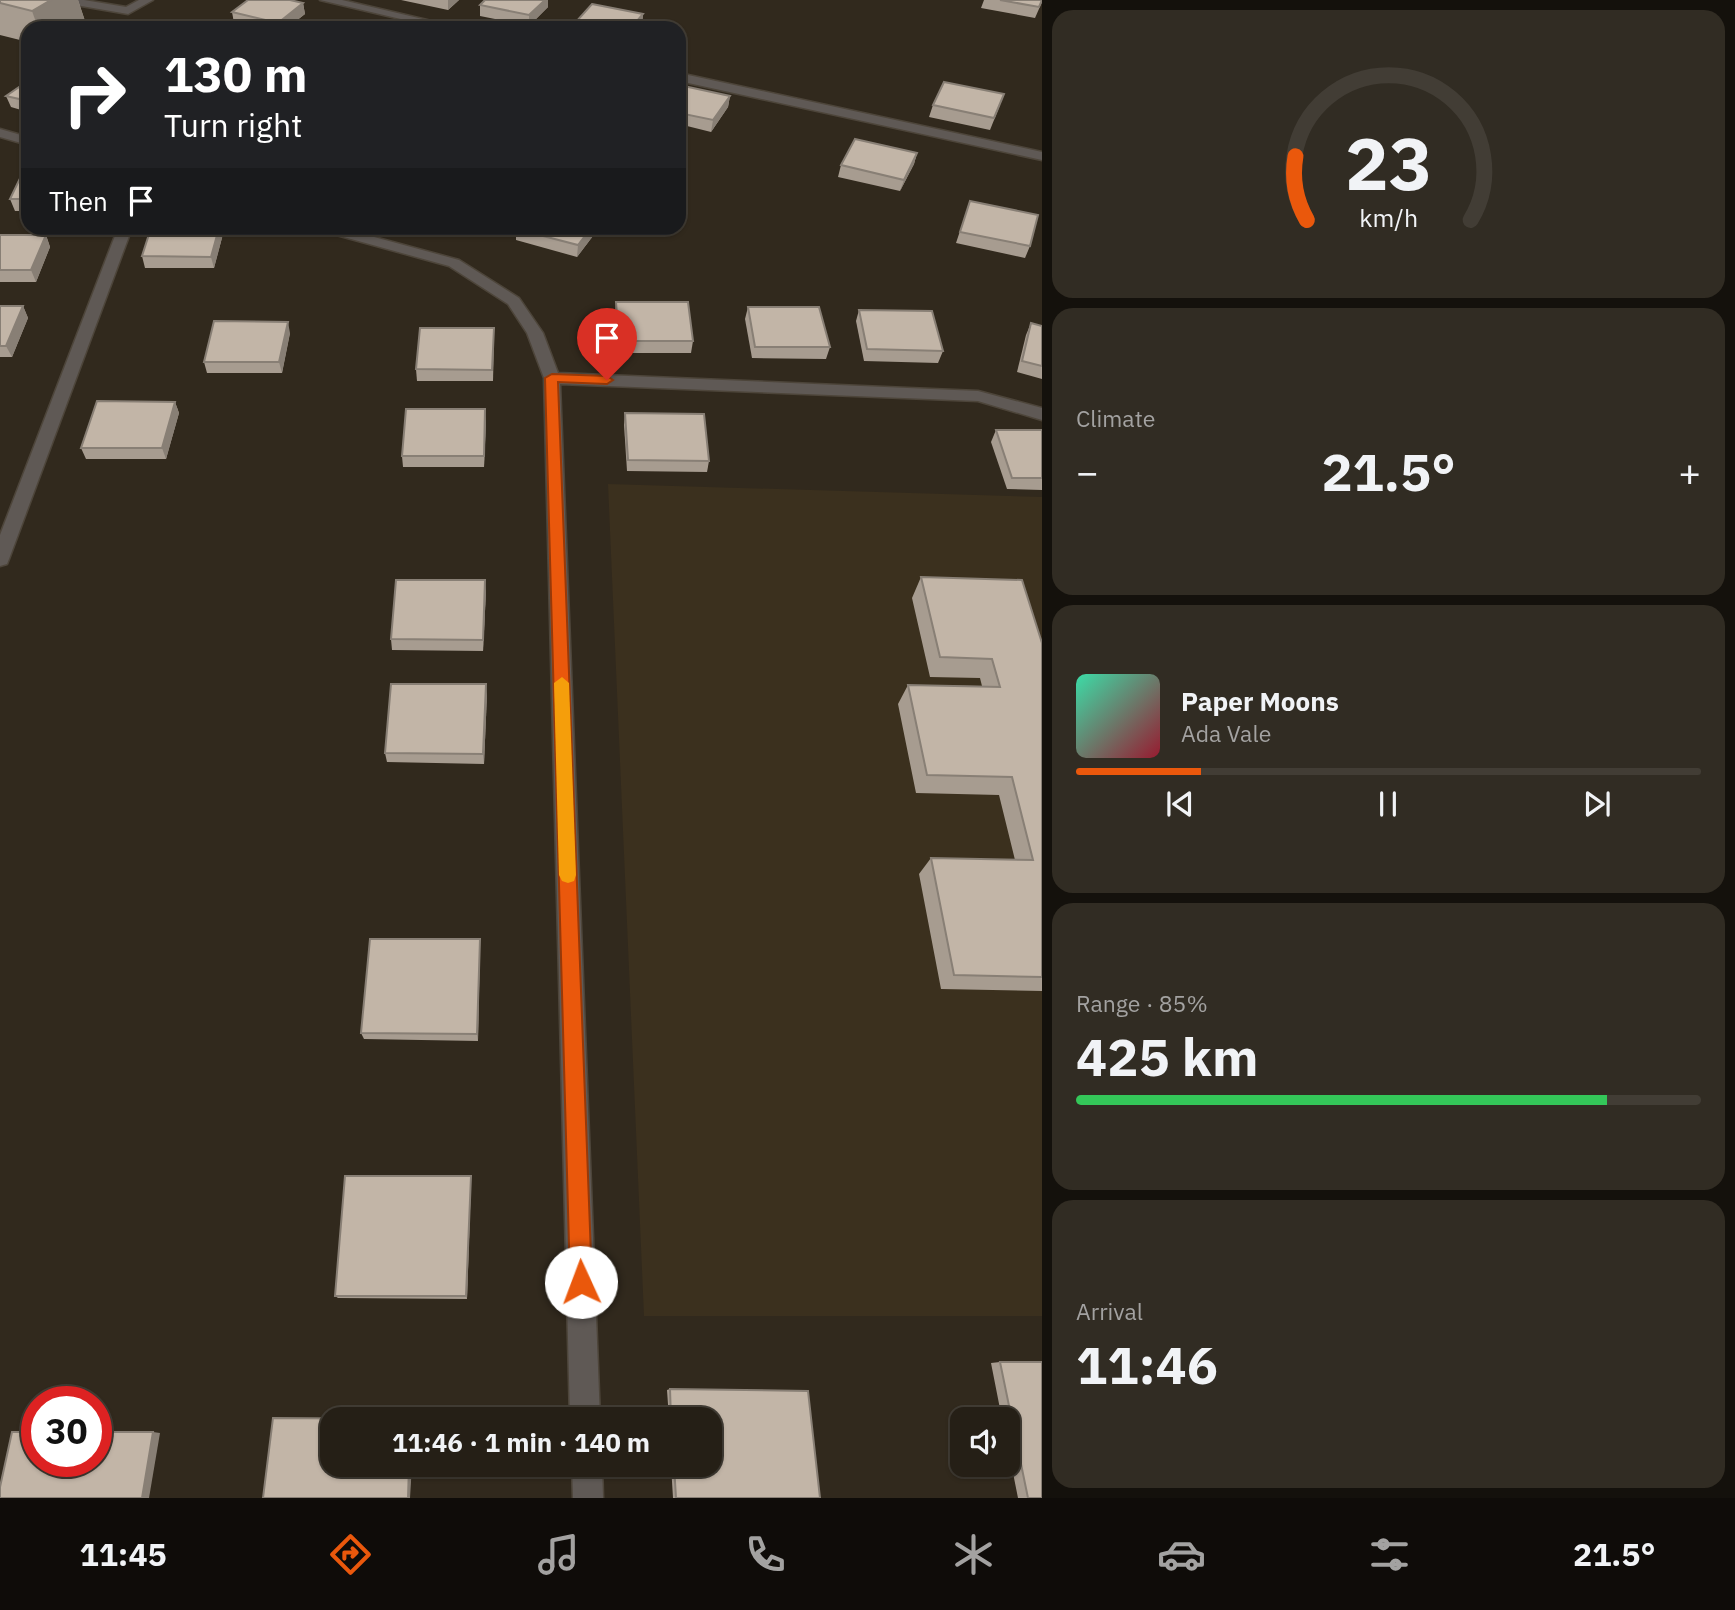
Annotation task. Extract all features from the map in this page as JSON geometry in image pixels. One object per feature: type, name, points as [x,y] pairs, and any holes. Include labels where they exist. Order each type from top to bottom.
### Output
[{"type":"street","points":[[64,0],[128,11],[147,0]]},
{"type":"street","points":[[326,0],[423,21]]},
{"type":"street","points":[[686,79],[1042,156]]},
{"type":"street","points":[[0,133],[21,139]]},
{"type":"street","points":[[0,559],[122,235]]},
{"type":"street","points":[[352,235],[454,264],[514,301],[535,333],[552,378],[586,1407]]},
{"type":"street","points":[[552,378],[978,396],[1042,414]]},
{"type":"street","points":[[587,1477],[588,1498]]},
{"type":"shaded area","points":[[608,484],[1042,497],[1042,1316],[644,1316]]},
{"type":"building","points":[[0,0],[51,0],[32,11],[0,3]]},
{"type":"building","points":[[248,0],[290,0],[303,3],[280,21],[232,12]]},
{"type":"building","points":[[485,0],[545,0],[529,15],[480,5]]},
{"type":"building","points":[[1000,0],[1042,0],[1039,7]]},
{"type":"building","points":[[592,4],[643,14],[637,21],[577,21]]},
{"type":"building","points":[[944,82],[1004,94],[994,118],[933,105]]},
{"type":"building","points":[[21,86],[21,99],[6,96]]},
{"type":"building","points":[[686,87],[730,96],[713,120],[686,114]]},
{"type":"building","points":[[855,139],[917,153],[904,180],[841,165]]},
{"type":"building","points":[[21,176],[21,199],[10,199]]},
{"type":"building","points":[[970,201],[1038,215],[1030,246],[960,232]]},
{"type":"building","points":[[0,235],[46,235],[31,270],[0,270]]},
{"type":"building","points":[[149,235],[217,235],[211,257],[142,256]]},
{"type":"building","points":[[539,235],[586,235],[578,245]]},
{"type":"building","points":[[616,302],[688,302],[693,341],[619,341]]},
{"type":"building","points":[[0,306],[23,306],[6,346],[0,346]]},
{"type":"building","points":[[748,307],[819,307],[830,347],[755,347]]},
{"type":"building","points":[[859,310],[932,311],[943,351],[867,349]]},
{"type":"building","points":[[214,321],[288,322],[279,362],[204,362]]},
{"type":"building","points":[[1031,323],[1042,326],[1042,366],[1022,361]]},
{"type":"building","points":[[420,328],[494,328],[492,370],[416,369]]},
{"type":"building","points":[[97,401],[175,402],[162,448],[81,448]]},
{"type":"building","points":[[406,409],[485,409],[484,456],[402,456]]},
{"type":"building","points":[[625,413],[704,414],[709,461],[628,460]]},
{"type":"building","points":[[996,430],[1042,430],[1042,478],[1012,478]]},
{"type":"building","points":[[921,577],[1022,580],[1042,643],[1042,977],[954,975],[931,858],[1033,860],[1012,777],[927,775],[908,685],[1000,687],[992,659],[940,657]]},
{"type":"building","points":[[396,580],[485,580],[483,640],[391,639]]},
{"type":"building","points":[[391,684],[486,684],[483,754],[385,753]]},
{"type":"building","points":[[370,939],[480,939],[477,1034],[361,1033]]},
{"type":"building","points":[[345,1176],[471,1176],[466,1296],[335,1296]]},
{"type":"building","points":[[1000,1362],[1042,1362],[1042,1498],[1028,1498],[1020,1459],[1020,1407],[1009,1407]]},
{"type":"building","points":[[670,1389],[808,1391],[820,1498],[676,1498],[675,1477],[722,1477],[722,1407],[671,1407]]},
{"type":"building","points":[[273,1418],[320,1418],[320,1477],[409,1477],[408,1498],[263,1498]]},
{"type":"building","points":[[12,1432],[21,1432],[21,1477],[112,1477],[112,1432],[153,1432],[142,1498],[0,1498]]},
{"type":"slow traffic","points":[[562,683],[568,875]]},
{"type":"route","points":[[581,1282],[552,378],[607,380]]}]
